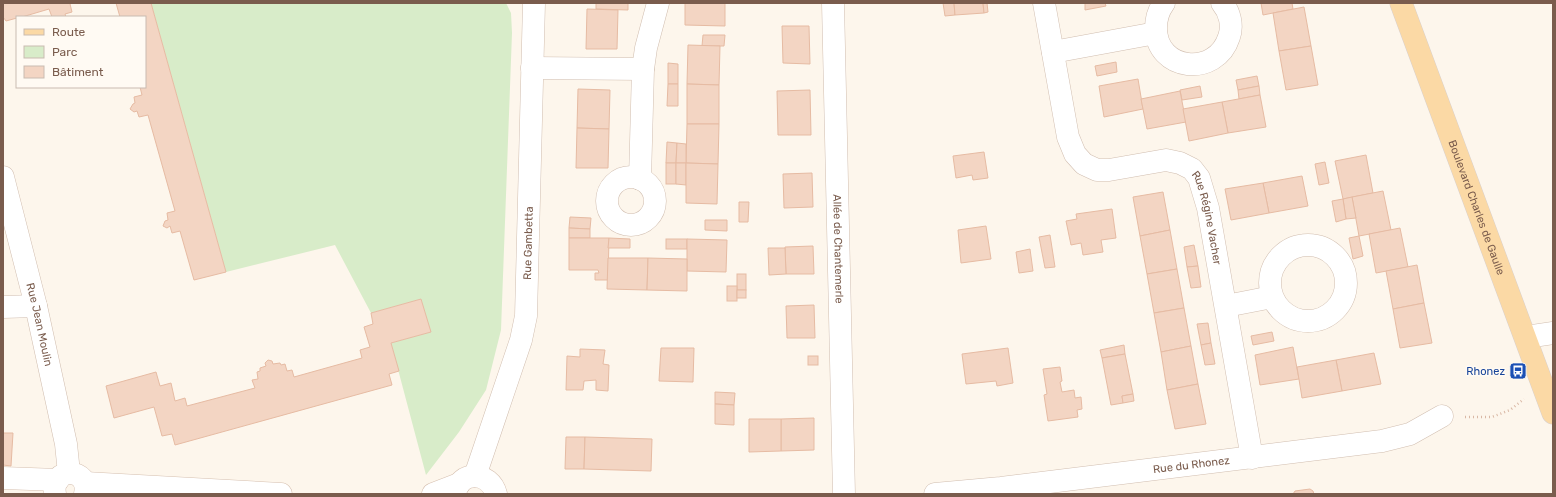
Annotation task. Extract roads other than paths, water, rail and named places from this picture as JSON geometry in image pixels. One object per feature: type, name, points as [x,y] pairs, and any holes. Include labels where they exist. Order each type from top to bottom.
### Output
[{"type":"main road","name":"Boulevard Charles de Gaulle","points":[[1401,3],[1553,413]]},
{"type":"street","name":"Rue Gambetta","points":[[463,485],[521,340],[526,316],[534,3]]},
{"type":"street","points":[[640,179],[643,69],[646,48],[658,3]]},
{"type":"street","name":"Allée de Chantemerle","points":[[833,3],[844,494]]},
{"type":"street","name":"Rue Régine Vacher","points":[[1044,3],[1068,137],[1075,154],[1084,164],[1097,170],[1109,170],[1166,160],[1180,163],[1192,169],[1199,178],[1208,208],[1252,458]]},
{"type":"street","points":[[1164,3],[1160,8],[1156,20],[1156,33],[1160,45],[1167,54],[1176,61],[1188,65],[1200,64],[1211,60],[1221,53],[1227,44],[1231,32],[1230,19],[1226,7],[1222,3]]},
{"type":"street","points":[[1053,52],[1156,33]]},
{"type":"street","points":[[532,68],[643,69]]},
{"type":"street","name":"Rue Jean Moulin","points":[[3,177],[36,306],[66,444],[71,485]]},
{"type":"street","points":[[1226,306],[1272,297]]},
{"type":"street","points":[[3,307],[36,306]]},
{"type":"street","points":[[1526,337],[1553,333]]},
{"type":"street","name":"Rue du Rhonez","points":[[935,494],[1001,488],[1382,441],[1410,434],[1442,416]]},
{"type":"street","points":[[3,478],[71,485],[281,494]]},
{"type":"street","points":[[433,494],[487,480],[495,489],[496,494]]},
{"type":"place","name":"Rhonez","points":[[1518,371]]}]
